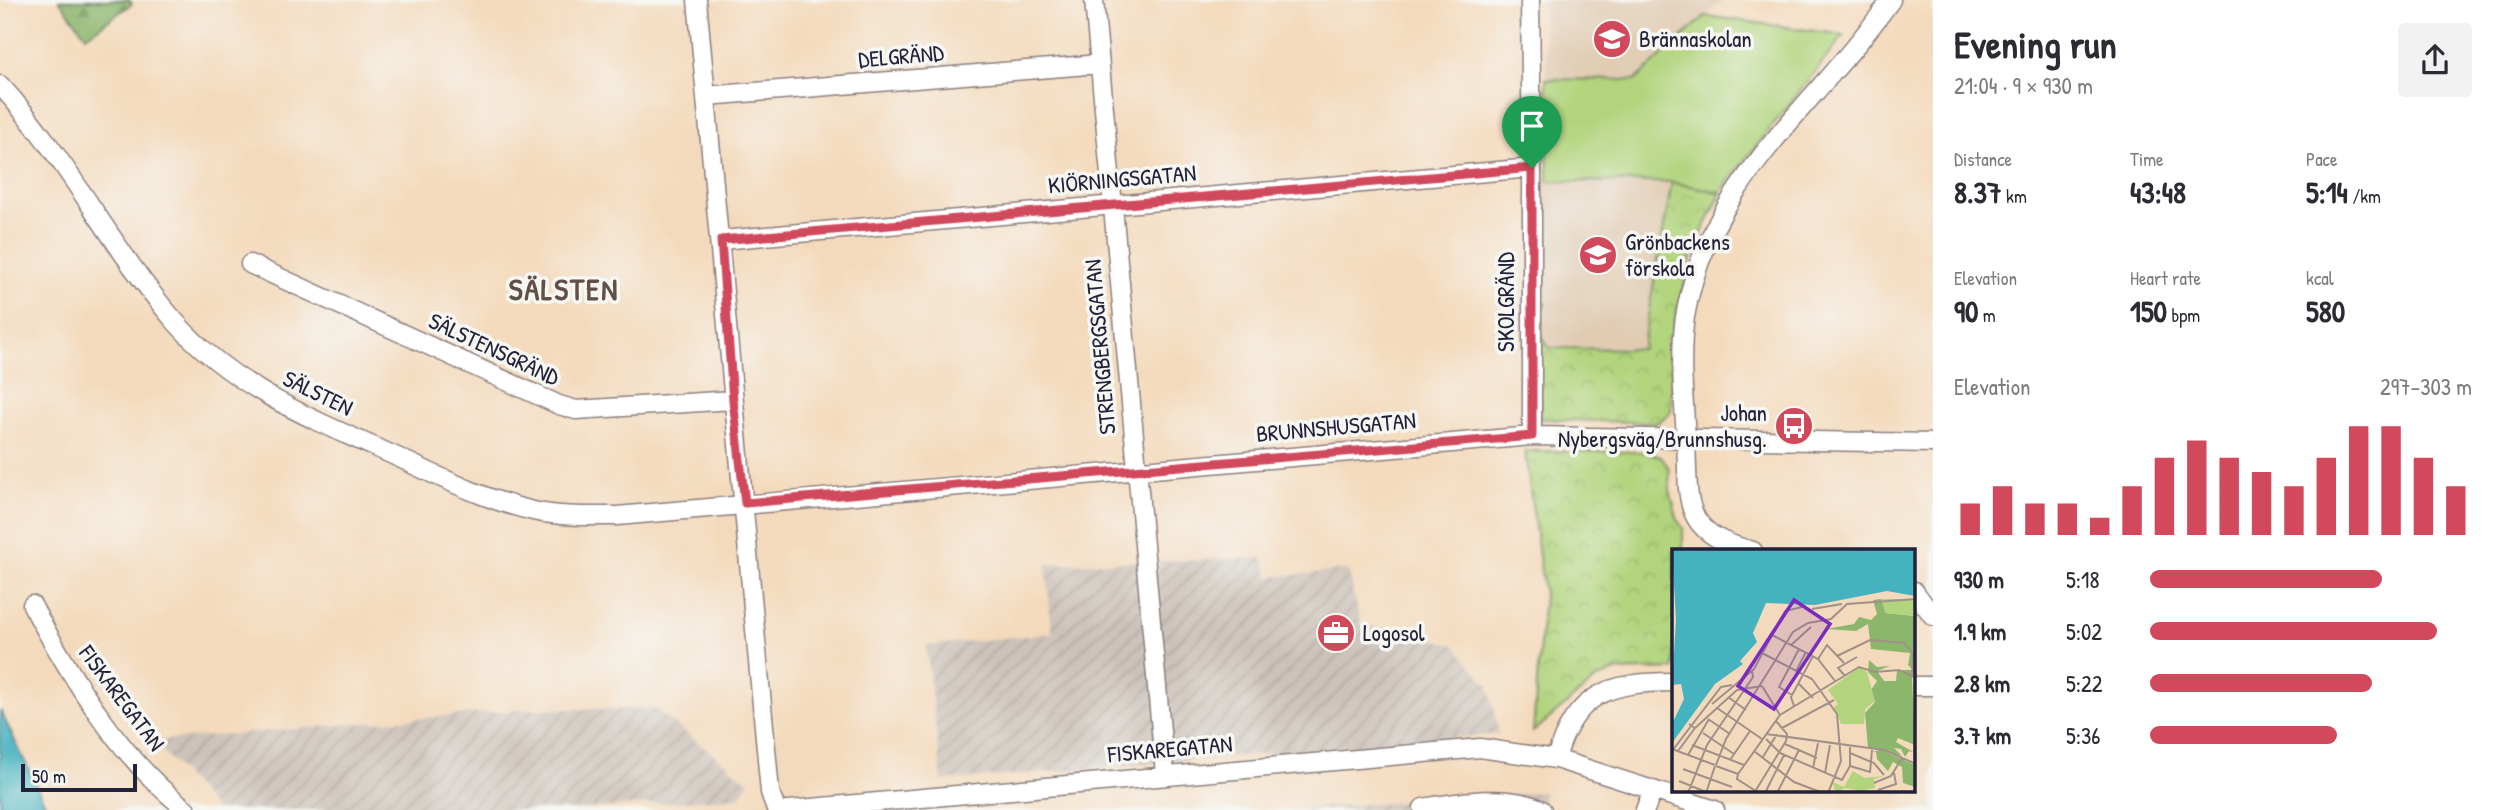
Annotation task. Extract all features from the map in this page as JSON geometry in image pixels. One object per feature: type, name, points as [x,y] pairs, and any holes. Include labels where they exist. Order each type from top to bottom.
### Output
[{"type":"street","points":[[697,0],[770,792],[776,810]]},
{"type":"street","name":"STRENGBERGSGATAN","points":[[1094,0],[1165,774]]},
{"type":"street","name":"SKOLGRÄND","points":[[1530,0],[1532,436]]},
{"type":"street","points":[[1747,549],[1721,541],[1703,529],[1692,513],[1685,481],[1685,318],[1696,275],[1714,230],[1736,187],[1891,0]]},
{"type":"street","name":"DELGRÄND","points":[[706,96],[1100,64]]},
{"type":"street","name":"SÄLSTEN","points":[[0,85],[66,171],[173,320],[220,365],[274,401],[463,487],[534,511],[570,517],[617,516],[745,503]]},
{"type":"street","name":"KIÖRNINGSGATAN","points":[[721,240],[1530,169]]},
{"type":"street","name":"SÄLSTENSGRÄND","points":[[250,264],[559,405],[576,410],[733,400]]},
{"type":"street","name":"BRUNNSHUSGATAN","points":[[745,503],[1532,436],[1933,443]]},
{"type":"street","points":[[1916,595],[1933,616]]},
{"type":"street","name":"FISKAREGATAN","points":[[32,605],[68,670],[118,738],[187,810]]},
{"type":"street","points":[[1556,759],[1563,731],[1583,705],[1609,688],[1637,682],[1672,682]]},
{"type":"street","name":"FISKAREGATAN","points":[[789,810],[1165,774],[1480,748],[1556,759],[1715,810]]},
{"type":"street","points":[[1645,810],[1653,790]]},
{"type":"street","points":[[1423,808],[1510,800],[1542,810]]},
{"type":"shaded area","name":"Brännaskolan","points":[[1543,0],[1723,0],[1636,80],[1546,79]]},
{"type":"shaded area","name":"Grönbackens förskola","points":[[1537,181],[1672,182],[1642,349],[1549,348],[1538,329]]},
{"type":"shaded area","points":[[1263,558],[1270,577],[1348,570],[1361,625],[1412,633],[1454,645],[1489,687],[1499,734],[942,781],[926,646],[1052,633],[1046,564]]},
{"type":"shaded area","points":[[529,709],[655,709],[749,782],[739,797],[572,810],[216,810],[154,741]]},
{"type":"shaded area","points":[[1543,792],[1543,810],[1286,810]]},
{"type":"green space","points":[[59,0],[129,0],[132,4],[86,36]]},
{"type":"green space","points":[[1705,16],[1844,35],[1720,192],[1671,182],[1548,181],[1546,79],[1636,80]]},
{"type":"green space","points":[[1672,182],[1721,193],[1692,254],[1673,330],[1671,412],[1657,423],[1540,419],[1538,329],[1549,348],[1642,349]]},
{"type":"green space","points":[[1525,451],[1645,452],[1661,457],[1669,468],[1670,490],[1678,521],[1683,528],[1683,549],[1672,549],[1672,669],[1615,671],[1595,680],[1533,732],[1544,593]]},
{"type":"water","points":[[0,710],[48,810],[0,810]]},
{"type":"place","name":"Brännaskolan","points":[[1612,39]]},
{"type":"place","name":"Grönbackens förskola","points":[[1598,255]]},
{"type":"place","name":"Johan Nybergsväg/Brunnshusg.","points":[[1794,426]]},
{"type":"place","name":"Logosol","points":[[1336,633]]},
{"type":"district","name":"SÄLSTEN","points":[[564,290]]},
{"type":"route","points":[[1532,168],[1532,436],[1319,452],[745,503],[733,400],[721,240],[1532,168]]}]
